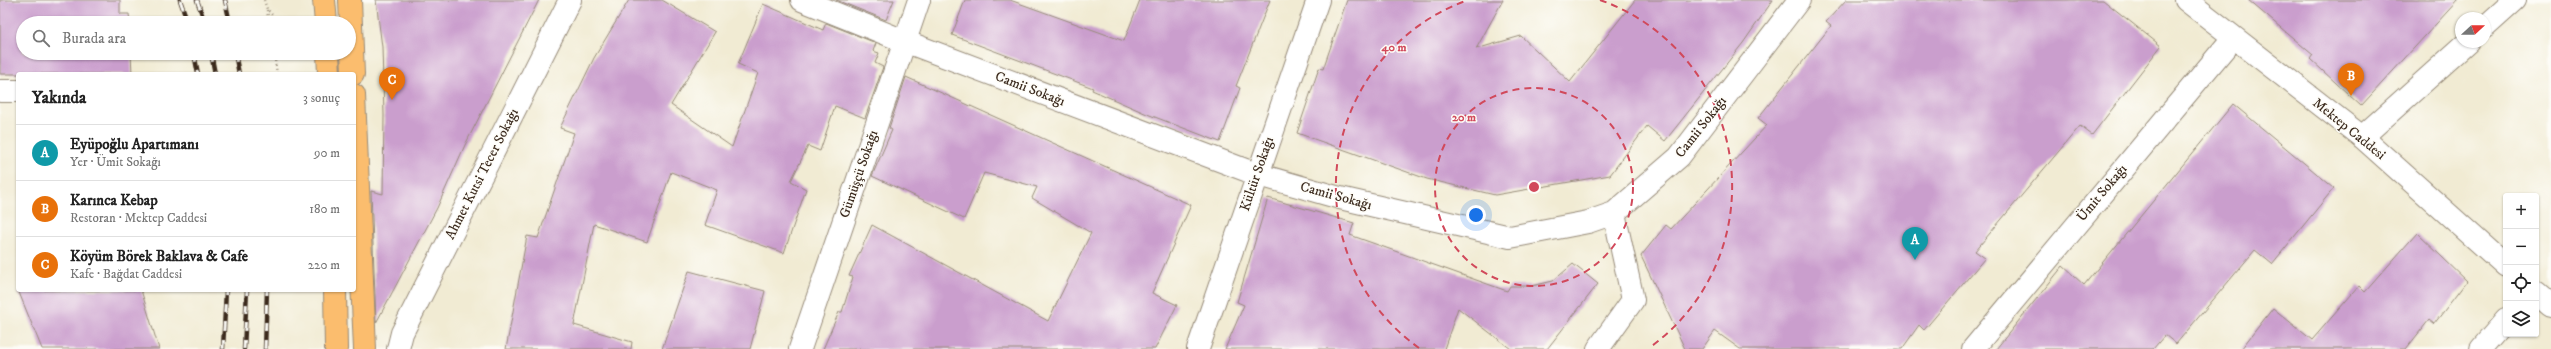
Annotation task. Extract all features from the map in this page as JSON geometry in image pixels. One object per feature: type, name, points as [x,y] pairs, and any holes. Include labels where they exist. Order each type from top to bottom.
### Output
[{"type":"main road","points":[[324,0],[325,16]]},
{"type":"main road","points":[[350,0],[351,16]]},
{"type":"main road","points":[[328,60],[329,72]]},
{"type":"main road","points":[[352,60],[353,72]]},
{"type":"main road","points":[[356,141],[365,349]]},
{"type":"main road","points":[[335,292],[336,349]]},
{"type":"street","name":"Ahmet Kutsi Tecer Sokağı","points":[[398,349],[402,333],[570,0]]},
{"type":"street","name":"Camii Sokağı","points":[[802,0],[904,41],[1256,174],[1340,198],[1510,237],[1588,222],[1614,213],[1679,157],[1799,0]]},
{"type":"street","name":"Gümüşçü Sokağı","points":[[800,349],[919,0]]},
{"type":"street","name":"Kültür Sokağı","points":[[1198,349],[1256,174],[1318,0]]},
{"type":"street","name":"Mektep Caddesi","points":[[2186,0],[2362,137],[2505,265]]},
{"type":"street","points":[[2491,22],[2515,0]]},
{"type":"street","name":"Ümit Sokağı","points":[[1973,349],[2233,38]]},
{"type":"street","points":[[2362,137],[2461,48]]},
{"type":"street","points":[[0,91],[16,91]]},
{"type":"street","points":[[1598,349],[1633,300],[1614,213]]},
{"type":"street","points":[[2539,296],[2551,306]]},
{"type":"street","points":[[2481,349],[2503,323]]},
{"type":"path","points":[[264,0],[268,16]]},
{"type":"path","points":[[267,9],[273,16]]},
{"type":"path","points":[[275,60],[277,72]]},
{"type":"building","points":[[0,0],[120,0],[120,14],[129,14],[129,16],[16,16],[16,60],[131,60],[132,72],[16,72],[16,74],[0,74]]},
{"type":"building","points":[[376,0],[539,0],[465,145],[437,208],[376,323],[371,191],[383,194],[384,115],[382,47]]},
{"type":"building","points":[[629,0],[662,0],[715,32],[671,105],[732,147],[758,73],[738,64],[763,4],[823,30],[826,23],[876,43],[873,51],[879,53],[875,63],[883,67],[865,118],[835,106],[820,151],[808,146],[791,181],[806,189],[784,253],[705,225],[717,190],[671,172],[647,242],[594,224],[574,325],[632,342],[631,349],[506,349],[527,236],[538,238],[574,133],[560,128],[594,58]]},
{"type":"building","points":[[836,0],[894,0],[886,20]]},
{"type":"building","points":[[965,0],[1010,0],[1124,41],[1140,0],[1270,0],[1236,86],[1240,88],[1220,142],[1147,114],[1092,90],[1093,88],[952,35]]},
{"type":"building","points":[[1347,0],[1503,0],[1476,49],[1521,36],[1570,82],[1635,0],[1773,0],[1743,43],[1665,141],[1647,126],[1610,175],[1495,195],[1427,179],[1297,133],[1319,68],[1323,69]]},
{"type":"building","points":[[1846,0],[2103,0],[2161,46],[2092,135],[2080,126],[1975,251],[1985,258],[1924,330],[1919,325],[1902,349],[1740,349],[1715,331],[1702,349],[1685,349],[1641,256],[1666,225],[1671,229],[1767,125],[1758,118],[1831,26],[1826,22]]},
{"type":"building","points":[[2248,0],[2458,0],[2361,106],[2310,59],[2313,55]]},
{"type":"building","points":[[906,77],[1191,205],[1152,293],[1177,305],[1155,349],[823,349],[839,312],[842,312],[853,277],[849,276],[872,225],[1048,321],[1091,233],[1032,198],[1037,187],[984,173],[964,219],[872,176],[892,130],[889,128]]},
{"type":"building","points":[[2233,104],[2334,188],[2272,264],[2255,250],[2176,344],[2165,335],[2153,349],[1996,349],[2063,266],[2084,285]]},
{"type":"building","points":[[1268,198],[1354,223],[1350,235],[1507,291],[1510,286],[1532,286],[1553,281],[1573,264],[1598,284],[1547,349],[1511,349],[1458,308],[1444,349],[1225,349],[1244,305],[1237,302]]},
{"type":"building","points":[[2417,233],[2467,281],[2434,324],[2429,320],[2406,349],[2241,349],[2273,308],[2312,340],[2359,286],[2365,292]]},
{"type":"building","points":[[689,271],[765,291],[750,349],[662,349]]},
{"type":"building","points":[[19,292],[142,292],[159,349],[42,349]]},
{"type":"railway","points":[[180,0],[186,16]]},
{"type":"railway","points":[[197,0],[203,16]]},
{"type":"railway","points":[[225,0],[228,16]]},
{"type":"railway","points":[[195,60],[198,72]]},
{"type":"railway","points":[[212,60],[215,72]]},
{"type":"railway","points":[[236,60],[239,72]]},
{"type":"railway","points":[[223,349],[226,292]]},
{"type":"railway","points":[[244,349],[247,292]]},
{"type":"railway","points":[[265,349],[267,292]]},
{"type":"place","name":"Karınca Kebap","points":[[2351,96]]},
{"type":"place","name":"Köyüm Börek Baklava & Cafe","points":[[392,100]]},
{"type":"place","name":"Eyüpoğlu Apartımanı","points":[[1915,260]]}]
